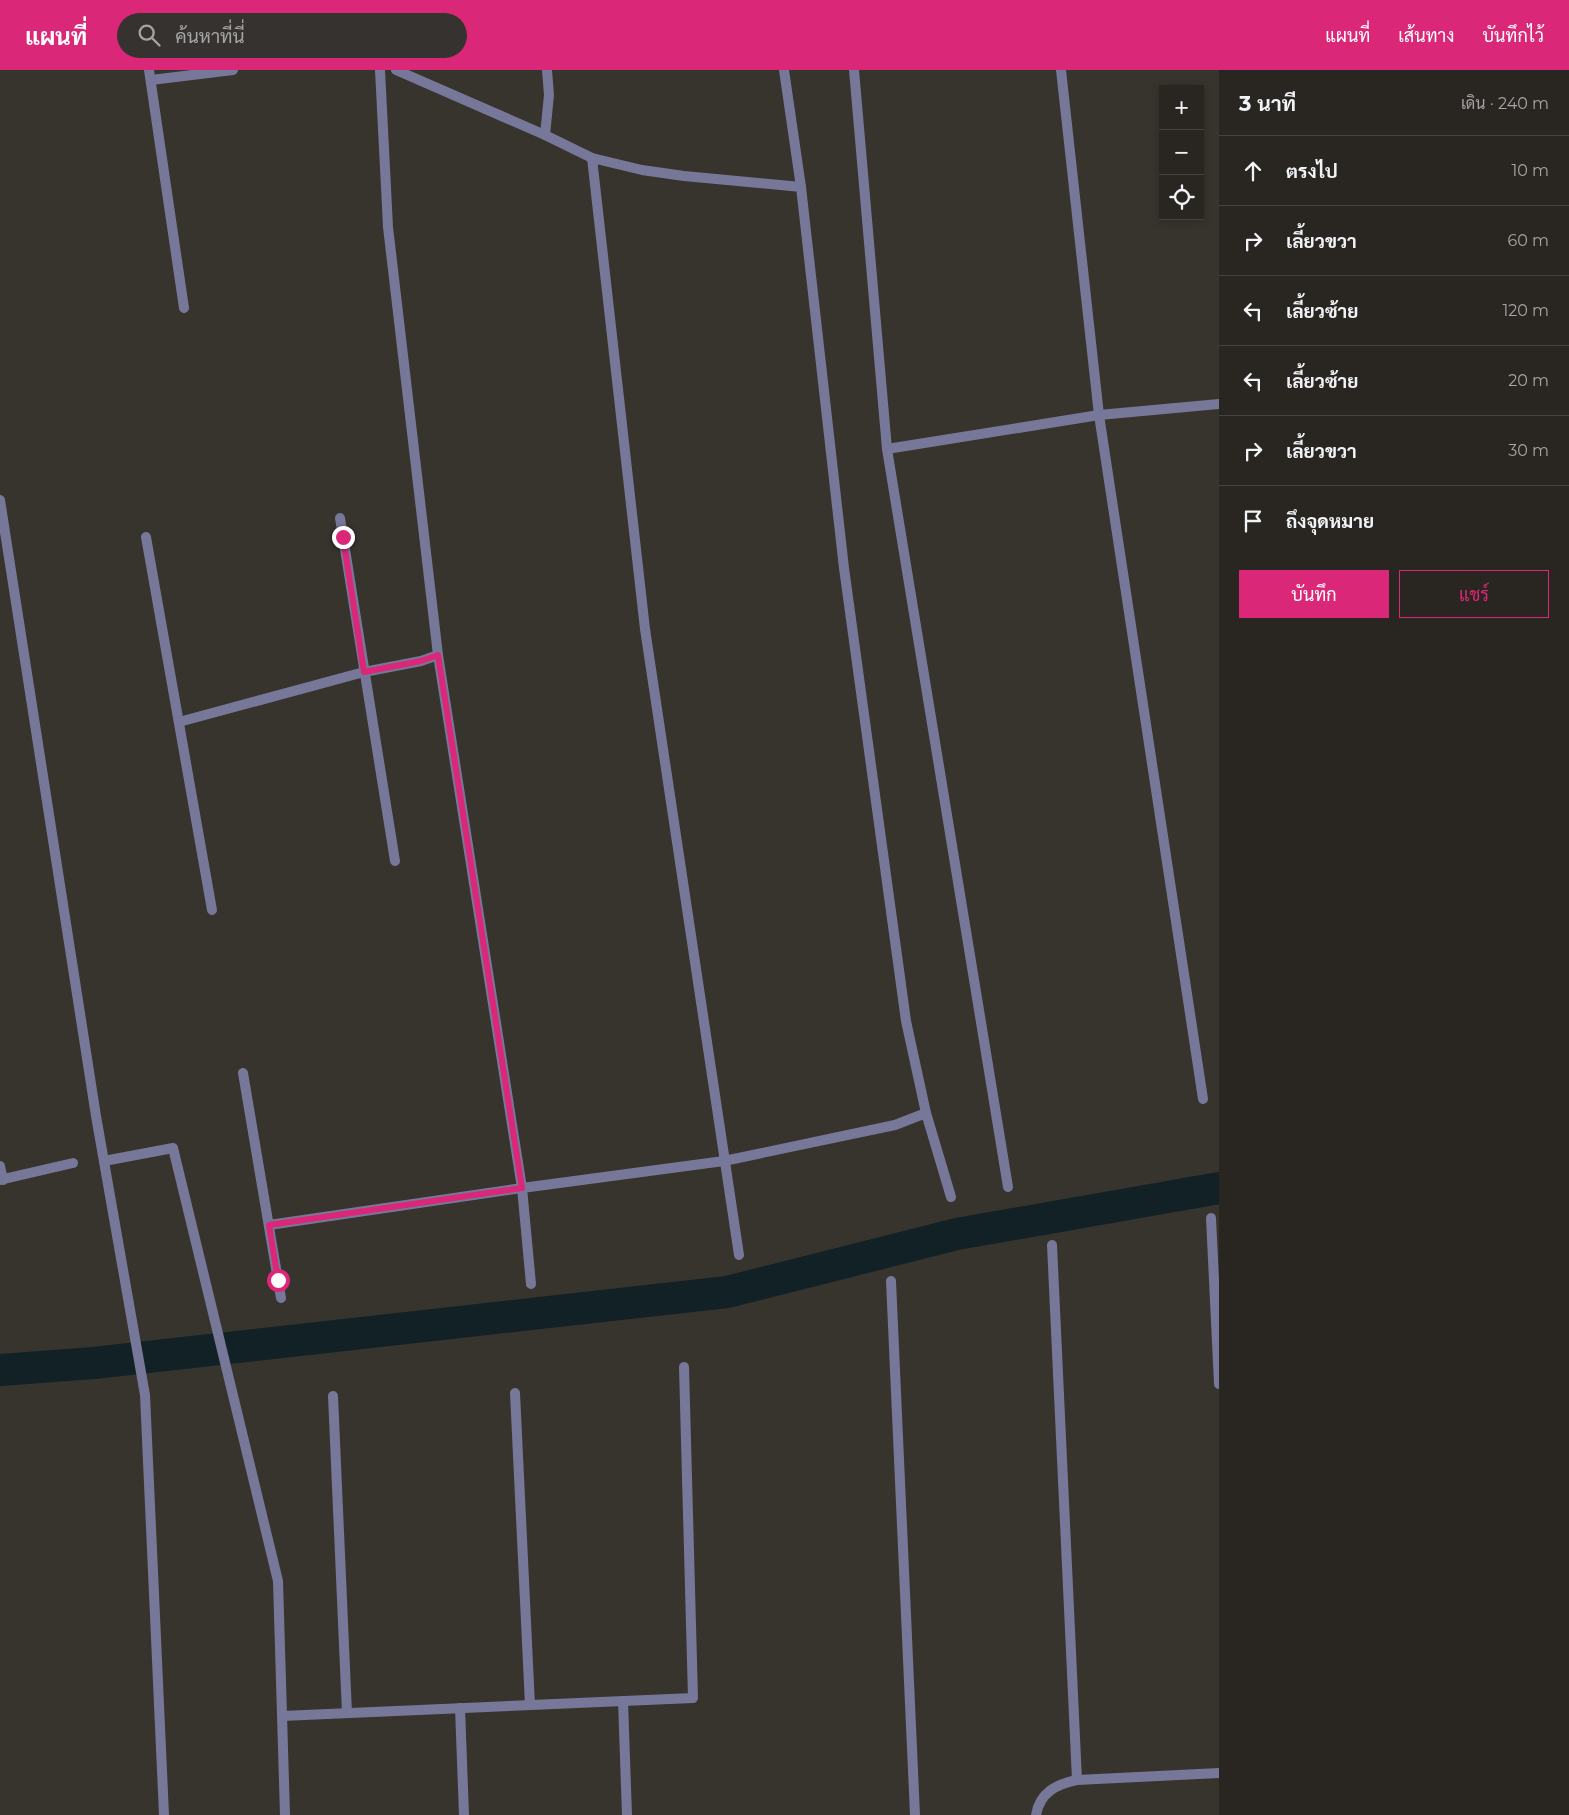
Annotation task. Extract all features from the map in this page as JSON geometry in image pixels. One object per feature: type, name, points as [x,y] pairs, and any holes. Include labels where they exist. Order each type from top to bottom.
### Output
[{"type":"street","points":[[184,308],[150,75],[233,70]]},
{"type":"street","points":[[380,70],[388,228],[442,690],[522,1188],[531,1284]]},
{"type":"street","points":[[396,70],[545,135],[592,158],[642,170],[676,175],[801,187]]},
{"type":"street","points":[[545,135],[549,95],[547,70]]},
{"type":"street","points":[[784,70],[801,187],[844,568],[904,1011],[926,1113],[951,1197]]},
{"type":"street","points":[[854,70],[887,449],[1008,1187]]},
{"type":"street","points":[[1061,70],[1099,415],[1202,1099]]},
{"type":"street","points":[[592,158],[645,629],[739,1255]]},
{"type":"street","points":[[887,449],[1099,415],[1219,404]]},
{"type":"street","points":[[0,500],[104,1161],[145,1395],[164,1815]]},
{"type":"street","points":[[340,518],[395,861]]},
{"type":"street","points":[[146,537],[212,910]]},
{"type":"street","points":[[179,722],[364,672],[421,661],[438,655]]},
{"type":"street","points":[[243,1073],[281,1298]]},
{"type":"street","points":[[269,1225],[724,1161],[895,1125],[926,1113]]},
{"type":"street","points":[[104,1161],[173,1148],[278,1581],[285,1815]]},
{"type":"street","points":[[0,1166],[1,1180],[73,1163]]},
{"type":"street","points":[[1211,1218],[1219,1384]]},
{"type":"street","points":[[1052,1245],[1077,1780]]},
{"type":"street","points":[[891,1281],[915,1815]]},
{"type":"street","points":[[282,1716],[693,1698],[684,1368]]},
{"type":"street","points":[[515,1393],[530,1705]]},
{"type":"street","points":[[333,1396],[347,1713]]},
{"type":"street","points":[[623,1701],[627,1815]]},
{"type":"street","points":[[460,1708],[464,1815]]},
{"type":"street","points":[[1036,1815],[1037,1808],[1046,1793],[1061,1784],[1077,1780],[1219,1773]]},
{"type":"waterway","points":[[0,1370],[94,1363],[727,1292],[957,1234],[1219,1188]]},
{"type":"route","points":[[278,1280],[269,1225],[522,1188],[438,655],[421,661],[364,672],[343,537]]}]
